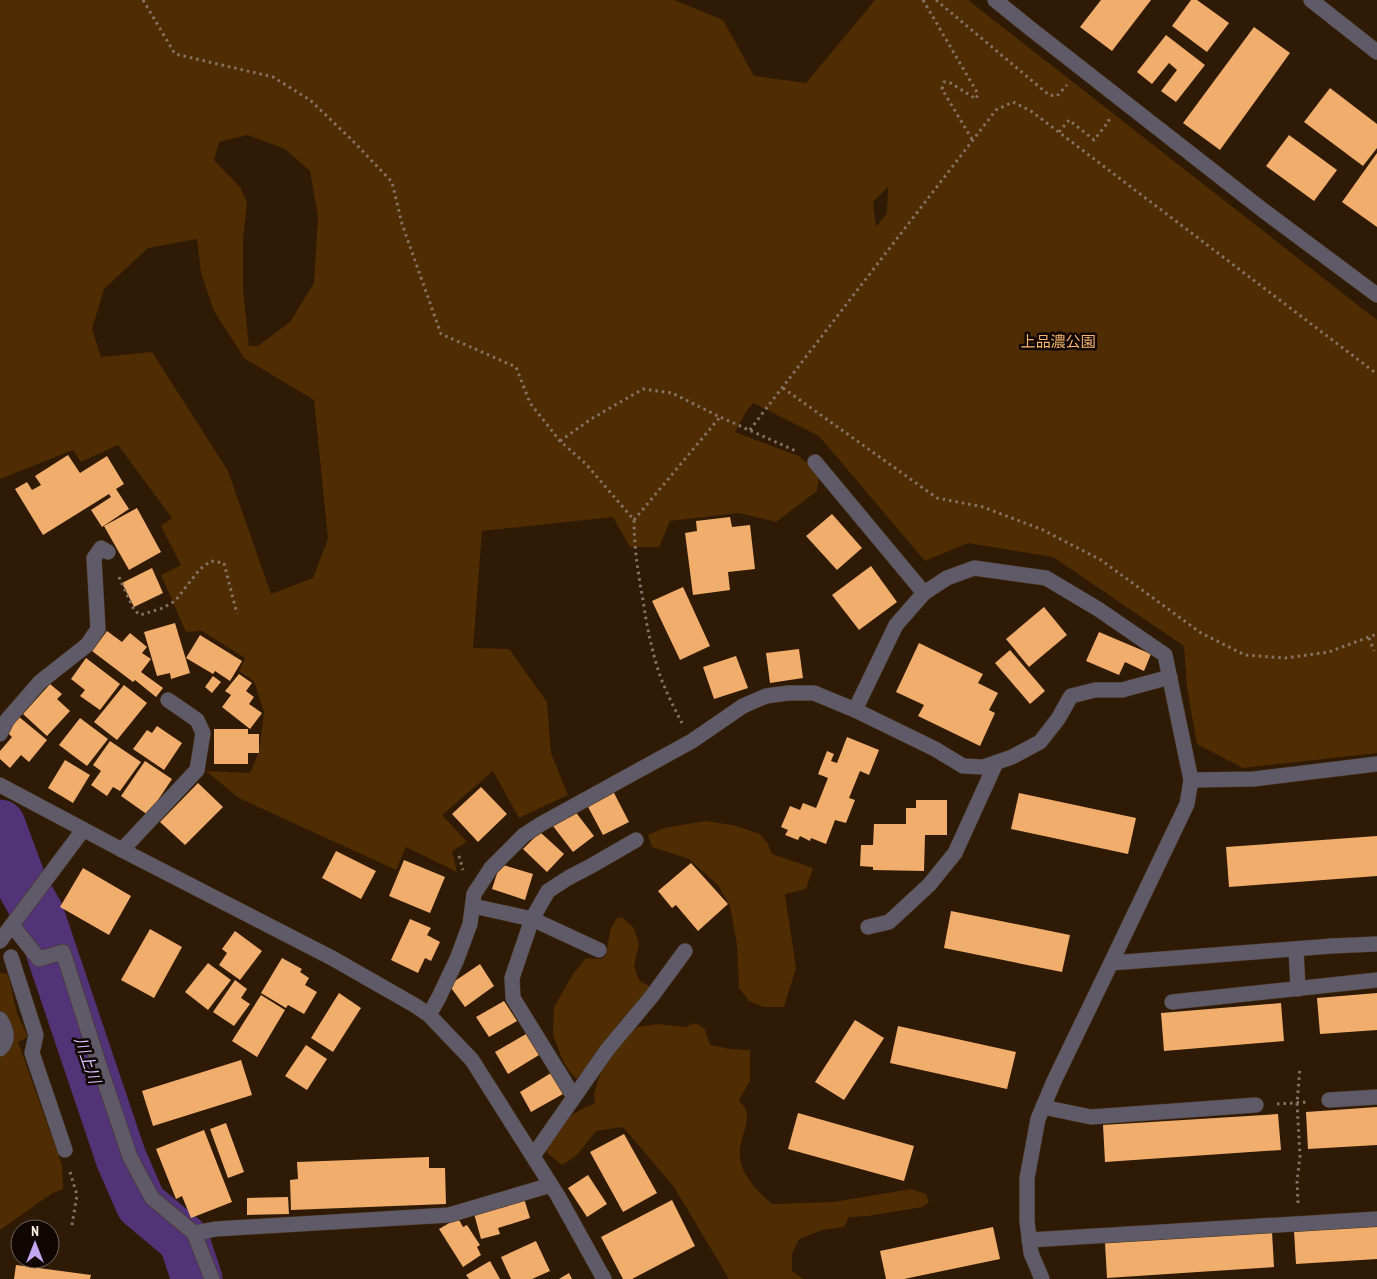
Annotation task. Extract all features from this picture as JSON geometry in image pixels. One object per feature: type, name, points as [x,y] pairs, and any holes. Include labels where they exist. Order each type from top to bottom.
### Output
[{"type":"street","points":[[995,0],[1264,211],[1377,295]]},
{"type":"street","points":[[1311,0],[1377,52]]},
{"type":"street","points":[[815,462],[924,593]]},
{"type":"street","points":[[0,734],[7,720],[40,682],[87,645],[98,630],[94,558],[101,548],[108,552]]},
{"type":"street","points":[[855,710],[896,625],[924,593],[948,578],[974,568],[1046,578],[1098,609],[1165,655],[1191,780],[1187,804],[1054,1081],[1038,1119],[1027,1178],[1027,1221],[1031,1254],[1042,1279]]},
{"type":"street","points":[[429,1016],[457,959],[470,924],[474,894],[491,868],[524,835],[692,741],[742,706],[766,696],[788,693],[814,693],[855,710],[935,749],[963,766],[983,767],[1012,757],[1040,742],[1058,718],[1071,696],[1095,690],[1122,690],[1170,677]]},
{"type":"street","points":[[122,850],[197,770],[203,733],[197,720],[168,700]]},
{"type":"street","points":[[868,927],[889,922],[930,885],[955,853],[996,763]]},
{"type":"street","points":[[1191,780],[1254,779],[1377,764]]},
{"type":"street","points":[[1,786],[332,958],[416,1006],[429,1016],[472,1060],[551,1185],[604,1279]]},
{"type":"street","points":[[0,941],[83,830]]},
{"type":"street","points":[[574,1097],[513,998],[512,978],[532,919],[548,891],[636,840]]},
{"type":"street","points":[[473,906],[532,919],[599,950]]},
{"type":"street","points":[[12,925],[39,959],[62,952],[130,1157],[152,1198],[194,1233],[212,1279]]},
{"type":"street","points":[[1110,963],[1377,944]]},
{"type":"street","points":[[1296,949],[1298,989]]},
{"type":"street","points":[[533,1156],[607,1050],[652,996],[685,951]]},
{"type":"street","points":[[11,956],[36,1035],[32,1053],[64,1150]]},
{"type":"street","points":[[1172,1002],[1377,980]]},
{"type":"street","points":[[0,1020],[6,1031],[7,1039],[0,1049]]},
{"type":"street","points":[[1329,1100],[1377,1097]]},
{"type":"street","points":[[1043,1107],[1090,1118],[1256,1105]]},
{"type":"street","points":[[194,1233],[216,1229],[449,1215],[551,1185]]},
{"type":"street","points":[[1029,1240],[1377,1219]]},
{"type":"path","points":[[143,0],[175,54],[273,77],[310,100],[392,182],[402,224],[441,334],[516,367],[530,403],[560,441],[596,473],[634,520],[636,560],[656,664],[670,700],[692,741]]},
{"type":"path","points":[[923,0],[978,94],[976,99],[949,82],[944,82],[942,89],[973,140]]},
{"type":"path","points":[[936,0],[1049,95],[1057,96],[1067,85],[1074,91]]},
{"type":"path","points":[[750,430],[996,110],[1013,102],[1031,111],[1377,374]]},
{"type":"path","points":[[1059,132],[1069,120],[1094,140],[1109,121],[1102,115]]},
{"type":"path","points":[[783,388],[936,498],[983,507],[1043,530],[1101,560],[1201,633],[1245,655],[1285,658],[1329,652],[1377,634]]},
{"type":"path","points":[[560,441],[591,419],[643,389],[672,393],[720,417],[797,451]]},
{"type":"path","points":[[634,520],[720,417]]},
{"type":"path","points":[[108,552],[134,610],[140,615],[163,608],[175,601],[200,569],[211,562],[224,563],[237,614]]},
{"type":"path","points":[[1369,638],[1374,651]]},
{"type":"path","points":[[1298,1224],[1300,1156],[1298,1103],[1300,1067]]},
{"type":"path","points":[[1256,1105],[1329,1100]]},
{"type":"path","points":[[72,1225],[77,1194]]},
{"type":"green space","name":"上品濃公園","points":[[0,0],[674,0],[723,20],[754,76],[806,83],[875,0],[968,0],[1377,320],[1377,753],[1243,768],[1197,744],[1187,688],[1184,646],[1053,557],[968,543],[925,561],[819,436],[753,403],[735,432],[799,456],[819,474],[817,491],[776,522],[739,513],[670,521],[659,547],[630,547],[613,517],[482,531],[473,648],[509,649],[547,702],[551,753],[568,795],[519,818],[493,771],[442,815],[467,842],[452,851],[457,872],[406,847],[396,870],[239,798],[206,771],[250,773],[259,752],[264,712],[254,681],[239,671],[245,658],[202,631],[186,632],[161,575],[181,565],[161,526],[172,518],[118,445],[81,462],[73,450],[0,479]],"holes":[[[247,135],[285,149],[310,171],[318,217],[314,283],[290,322],[258,346],[249,346],[243,289],[243,240],[247,202],[240,187],[214,160],[219,142]],[[888,187],[887,213],[876,227],[873,202]],[[197,239],[201,273],[214,311],[244,358],[314,400],[328,539],[313,578],[271,594],[228,471],[152,352],[101,357],[92,329],[104,289],[148,248]]]},
{"type":"green space","points":[[705,821],[733,825],[760,834],[768,844],[772,854],[813,868],[806,889],[785,894],[796,968],[784,1007],[764,1007],[749,1001],[739,988],[737,945],[730,906],[718,885],[689,859],[652,847],[648,835],[664,828]]},
{"type":"green space","points":[[622,917],[634,928],[639,944],[634,966],[639,980],[654,989],[579,1081],[563,1061],[553,1035],[554,1007],[573,974],[586,958],[601,959],[606,956],[610,931],[616,919]]},
{"type":"green space","points":[[0,973],[8,974],[17,1013],[28,1037],[18,1042],[62,1165],[63,1189],[51,1194],[16,1219],[10,1219],[10,1223],[0,1230]]},
{"type":"green space","points":[[696,1023],[705,1029],[710,1045],[750,1050],[750,1081],[739,1100],[747,1114],[740,1157],[749,1180],[772,1204],[834,1202],[911,1189],[926,1194],[929,1202],[922,1207],[868,1216],[849,1217],[844,1227],[822,1230],[799,1239],[792,1254],[792,1271],[803,1279],[729,1279],[674,1187],[623,1127],[596,1131],[576,1156],[562,1165],[547,1153],[548,1140],[565,1120],[595,1103],[594,1093],[601,1072],[625,1037],[638,1027],[657,1024],[685,1027]]},
{"type":"building","points":[[1101,0],[1151,0],[1112,51],[1080,27]]},
{"type":"building","points":[[1191,0],[1197,0],[1229,23],[1207,52],[1172,26]]},
{"type":"building","points":[[1254,27],[1290,53],[1220,150],[1183,123]]},
{"type":"building","points":[[1166,35],[1205,65],[1176,102],[1161,91],[1177,70],[1169,63],[1152,84],[1137,72]]},
{"type":"building","points":[[1330,88],[1377,124],[1377,148],[1363,166],[1304,122]]},
{"type":"building","points":[[1289,135],[1337,170],[1314,201],[1266,166]]},
{"type":"building","points":[[1377,153],[1377,227],[1342,202]]},
{"type":"building","points":[[68,455],[80,473],[107,456],[124,484],[116,489],[129,509],[102,527],[91,510],[111,497],[109,494],[43,535],[15,489],[27,482],[32,490],[41,485],[35,476]]},
{"type":"building","points":[[137,508],[161,552],[129,570],[104,526]]},
{"type":"building","points":[[832,514],[862,548],[837,570],[806,536]]},
{"type":"building","points":[[730,517],[732,527],[750,525],[755,569],[728,572],[730,590],[693,595],[685,533],[697,531],[696,521]]},
{"type":"building","points":[[871,566],[897,602],[859,630],[832,595]]},
{"type":"building","points":[[152,568],[163,593],[134,607],[122,583]]},
{"type":"building","points":[[683,587],[710,646],[680,660],[652,601]]},
{"type":"building","points":[[1044,607],[1067,635],[1029,667],[1006,639]]},
{"type":"building","points":[[175,623],[190,673],[171,679],[170,673],[157,676],[144,632]]},
{"type":"building","points":[[107,631],[122,642],[130,633],[147,647],[142,653],[151,659],[141,672],[163,688],[156,697],[135,680],[133,682],[92,651]]},
{"type":"building","points":[[1099,632],[1151,654],[1144,671],[1125,662],[1119,675],[1086,661]]},
{"type":"building","points":[[200,635],[242,661],[230,681],[215,671],[213,674],[186,658]]},
{"type":"building","points":[[919,643],[983,674],[978,683],[998,693],[989,710],[995,713],[980,746],[918,716],[924,705],[896,692]]},
{"type":"building","points":[[799,649],[803,678],[770,683],[766,653]]},
{"type":"building","points":[[1010,650],[1045,691],[1030,704],[995,663]]},
{"type":"building","points":[[736,656],[748,688],[714,699],[703,667]]},
{"type":"building","points":[[86,658],[120,684],[100,710],[80,696],[85,690],[71,679]]},
{"type":"building","points":[[239,674],[252,683],[246,691],[254,697],[249,704],[262,713],[250,729],[222,707],[231,695],[225,691]]},
{"type":"building","points":[[213,676],[221,682],[212,693],[205,687]]},
{"type":"building","points":[[50,684],[62,694],[57,699],[70,711],[47,736],[23,714]]},
{"type":"building","points":[[124,685],[147,703],[117,740],[94,722]]},
{"type":"building","points":[[18,716],[47,740],[29,762],[21,755],[10,768],[0,759],[0,751],[12,737],[6,731]]},
{"type":"building","points":[[80,718],[108,739],[87,766],[59,745]]},
{"type":"building","points":[[157,726],[182,743],[164,770],[133,749],[147,730],[152,733]]},
{"type":"building","points":[[214,729],[248,729],[248,734],[259,734],[259,753],[248,753],[248,764],[214,764]]},
{"type":"building","points":[[847,737],[879,750],[869,775],[860,771],[849,798],[855,800],[846,823],[835,820],[826,844],[811,838],[810,841],[800,836],[798,840],[785,835],[788,830],[781,827],[790,806],[800,810],[803,803],[816,808],[828,778],[818,774],[827,751],[834,754],[831,761],[837,763]]},
{"type":"building","points":[[110,741],[141,762],[120,791],[113,787],[107,796],[91,785],[101,771],[93,765]]},
{"type":"building","points":[[65,760],[90,775],[73,803],[48,788]]},
{"type":"building","points":[[145,761],[172,779],[148,815],[121,796]]},
{"type":"building","points":[[198,783],[223,807],[185,845],[160,822]]},
{"type":"building","points":[[481,787],[507,814],[478,842],[452,814]]},
{"type":"building","points":[[613,791],[629,822],[603,835],[587,805]]},
{"type":"building","points":[[1019,793],[1136,818],[1128,854],[1011,829]]},
{"type":"building","points":[[916,800],[947,800],[947,835],[925,835],[924,871],[873,870],[873,867],[860,866],[861,845],[873,845],[874,824],[906,824],[906,808],[916,808]]},
{"type":"building","points":[[574,810],[594,836],[573,852],[553,826]]},
{"type":"building","points":[[540,832],[564,854],[547,872],[523,849]]},
{"type":"building","points":[[1377,836],[1377,876],[1229,887],[1226,847]]},
{"type":"building","points":[[336,851],[376,871],[361,899],[322,878]]},
{"type":"building","points":[[404,860],[445,877],[430,913],[389,896]]},
{"type":"building","points":[[691,863],[728,904],[698,931],[676,905],[672,908],[658,891]]},
{"type":"building","points":[[500,864],[533,874],[525,900],[492,889]]},
{"type":"building","points":[[83,868],[131,896],[109,935],[60,907]]},
{"type":"building","points":[[951,911],[1070,935],[1062,972],[944,948]]},
{"type":"building","points":[[410,919],[431,928],[427,935],[440,942],[431,961],[425,958],[418,973],[391,960]]},
{"type":"building","points":[[150,929],[182,947],[154,998],[121,980]]},
{"type":"building","points":[[235,931],[262,951],[240,980],[219,965],[227,953],[222,949]]},
{"type":"building","points":[[282,958],[302,969],[300,972],[309,978],[305,985],[317,992],[304,1014],[288,1005],[286,1008],[261,993]]},
{"type":"building","points":[[208,963],[231,980],[208,1010],[185,992]]},
{"type":"building","points":[[480,964],[494,986],[465,1007],[449,985]]},
{"type":"building","points":[[235,980],[247,989],[241,998],[250,1004],[234,1026],[213,1012]]},
{"type":"building","points":[[339,993],[361,1008],[333,1052],[311,1038]]},
{"type":"building","points":[[1377,993],[1377,1030],[1320,1034],[1317,998]]},
{"type":"building","points":[[261,995],[285,1010],[257,1057],[232,1041]]},
{"type":"building","points":[[504,1001],[517,1021],[489,1037],[476,1017]]},
{"type":"building","points":[[1281,1003],[1284,1041],[1164,1051],[1161,1013]]},
{"type":"building","points":[[855,1020],[884,1038],[844,1100],[815,1082]]},
{"type":"building","points":[[898,1026],[1016,1052],[1007,1089],[890,1063]]},
{"type":"building","points":[[526,1034],[539,1055],[508,1074],[495,1052]]},
{"type":"building","points":[[306,1045],[327,1059],[307,1090],[285,1076]]},
{"type":"building","points":[[241,1060],[252,1095],[153,1126],[142,1091]]},
{"type":"building","points":[[551,1073],[563,1094],[531,1112],[520,1092]]},
{"type":"building","points":[[1377,1107],[1377,1145],[1308,1149],[1306,1112]]},
{"type":"building","points":[[798,1113],[914,1146],[904,1181],[788,1149]]},
{"type":"building","points":[[1278,1114],[1281,1150],[1105,1162],[1103,1125]]},
{"type":"building","points":[[226,1123],[244,1172],[228,1178],[210,1129]]},
{"type":"building","points":[[204,1130],[232,1202],[191,1218],[182,1196],[176,1199],[156,1149]]},
{"type":"building","points":[[624,1134],[657,1193],[623,1212],[590,1152]]},
{"type":"building","points":[[429,1157],[429,1168],[445,1168],[446,1204],[291,1210],[290,1180],[298,1179],[297,1162]]},
{"type":"building","points":[[588,1175],[607,1204],[587,1217],[568,1188]]},
{"type":"building","points":[[523,1195],[530,1218],[498,1228],[500,1234],[481,1239],[473,1210]]},
{"type":"building","points":[[288,1197],[289,1214],[247,1215],[247,1198]]},
{"type":"building","points":[[672,1200],[695,1246],[632,1279],[623,1279],[601,1237]]},
{"type":"building","points":[[458,1218],[463,1227],[467,1225],[480,1245],[477,1247],[481,1255],[463,1267],[439,1229]]},
{"type":"building","points":[[1377,1226],[1377,1259],[1296,1264],[1294,1231]]},
{"type":"building","points":[[993,1227],[1000,1259],[904,1279],[886,1279],[880,1251]]},
{"type":"building","points":[[1272,1232],[1274,1267],[1107,1278],[1105,1243]]},
{"type":"building","points":[[536,1241],[550,1271],[532,1279],[511,1279],[501,1257]]},
{"type":"building","points":[[490,1261],[500,1279],[469,1279],[466,1275]]},
{"type":"building","points":[[15,1269],[46,1269],[91,1275],[90,1279],[14,1279]]},
{"type":"building","points":[[569,1273],[572,1279],[559,1279]]},
{"type":"waterway","name":"川上川","points":[[0,825],[23,887],[39,915],[121,1158],[141,1204],[184,1240],[197,1279]]}]
